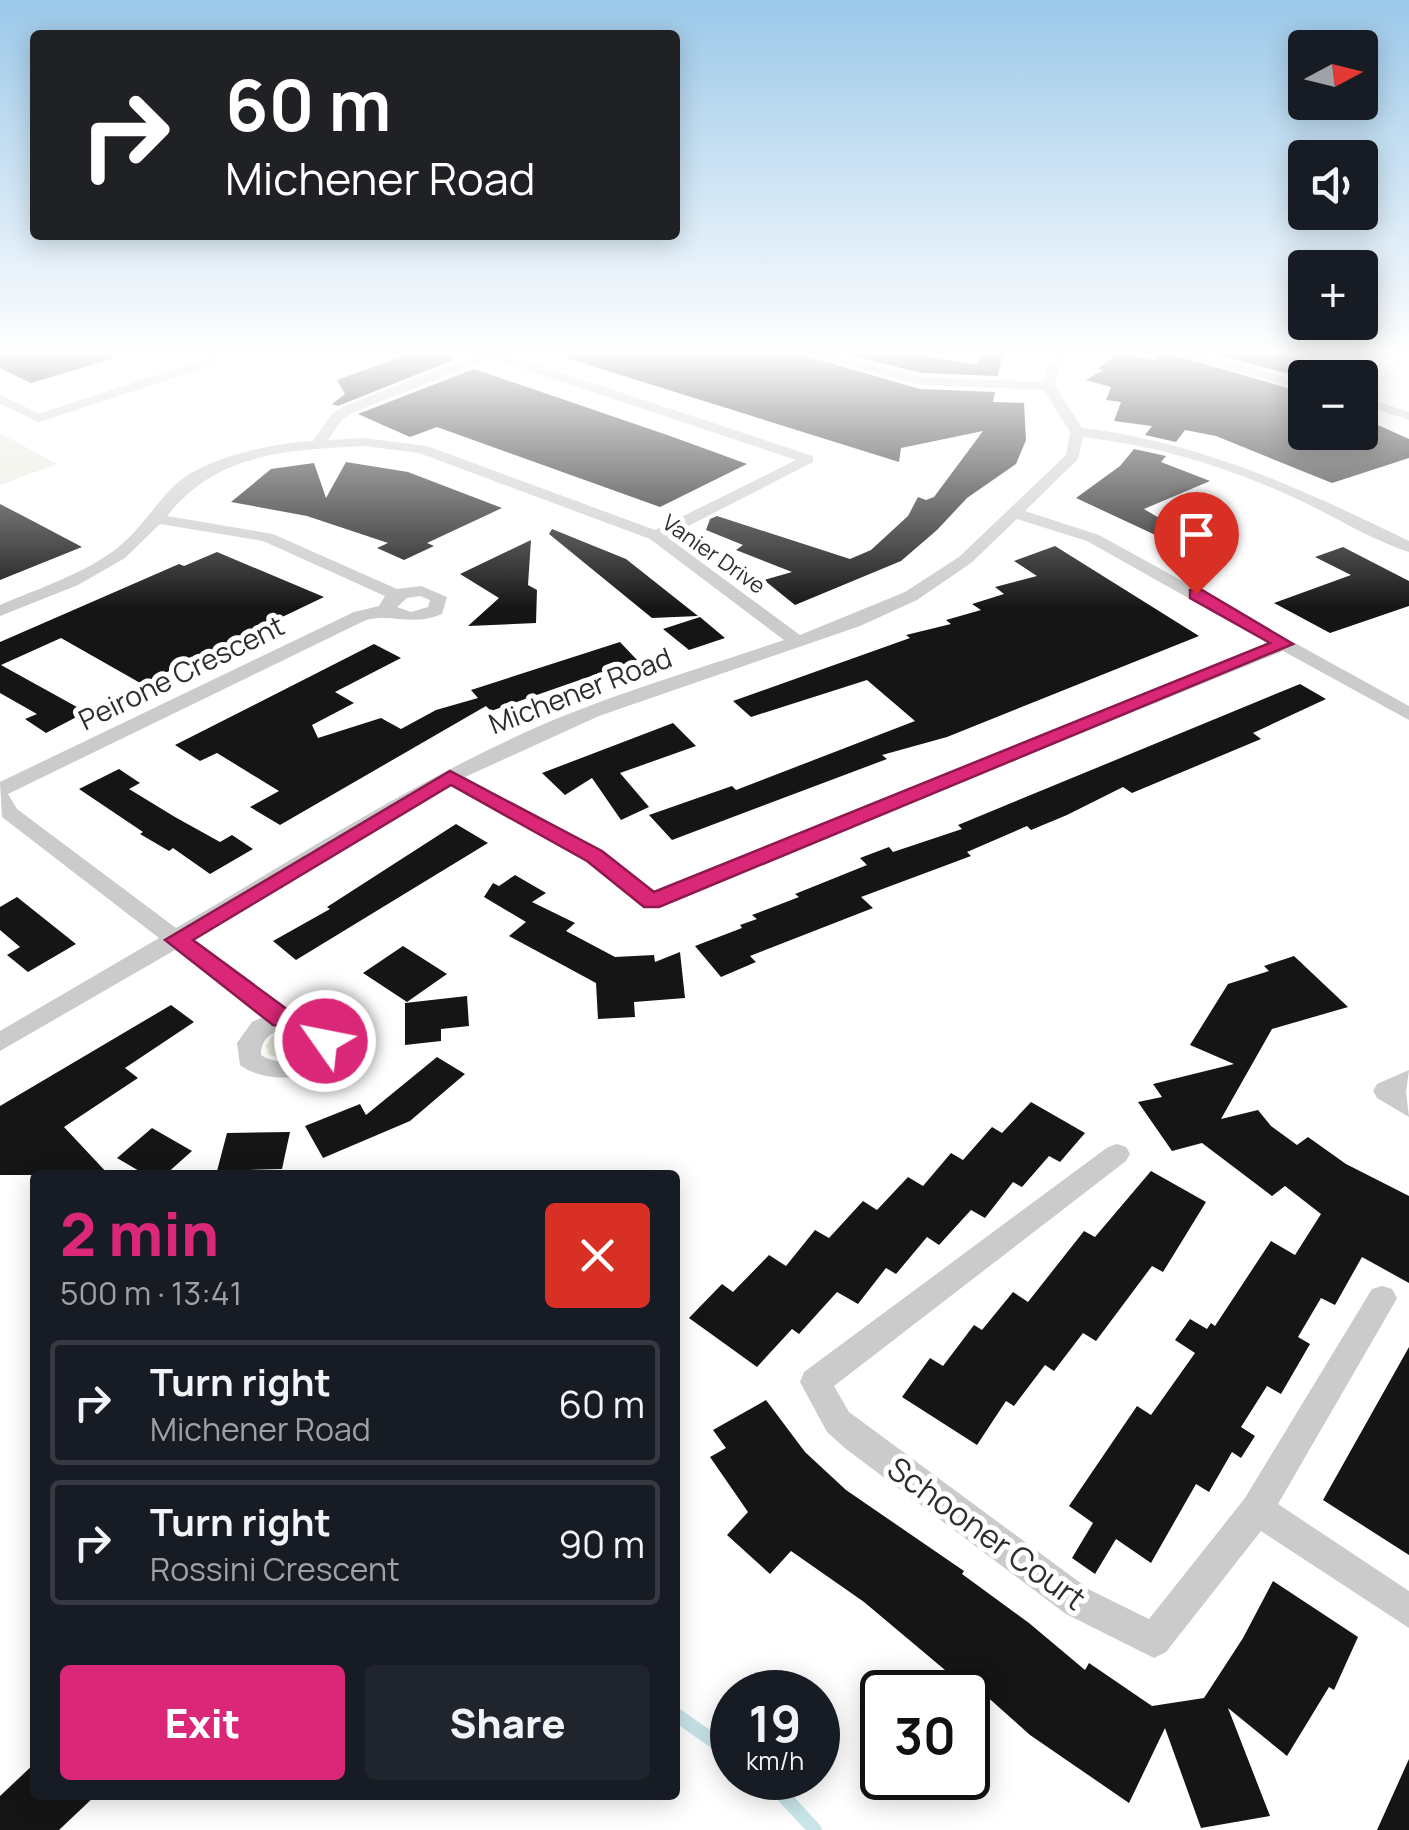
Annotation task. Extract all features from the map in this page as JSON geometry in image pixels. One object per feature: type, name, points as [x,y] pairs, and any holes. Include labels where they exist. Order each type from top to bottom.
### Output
[{"type":"street","points":[[319,442],[322,438]]},
{"type":"street","points":[[656,536],[808,459],[746,438]]},
{"type":"street","name":"Michener Road","points":[[0,1042],[450,777],[592,712],[798,642],[911,596],[965,560],[1015,514],[1073,456],[1076,438]]},
{"type":"street","points":[[1126,438],[1207,454],[1409,546]]},
{"type":"street","name":"Vanier Drive","points":[[0,611],[99,568],[156,520],[182,487],[206,472],[263,452],[319,442],[422,449],[656,536],[798,642]]},
{"type":"street","points":[[1015,514],[1093,538],[1409,714]]},
{"type":"street","name":"Peirone Crescent","points":[[0,794],[392,602],[267,537],[156,520]]},
{"type":"street","points":[[450,777],[594,856],[652,902],[1284,644]]},
{"type":"street","points":[[0,794],[9,814],[282,1018]]},
{"type":"street","points":[[1398,1085],[1409,1107]]},
{"type":"street","name":"Schooner Court","points":[[1117,1154],[815,1382],[838,1422],[857,1438],[1078,1602],[1154,1640],[1257,1510],[1382,1298]]},
{"type":"street","points":[[1257,1510],[1409,1611]]},
{"type":"shaded area","points":[[0,438],[10,438],[57,464],[0,485]]},
{"type":"shaded area","points":[[284,1030],[304,1032],[309,1040],[299,1054],[286,1059],[269,1055],[266,1046],[271,1037]]},
{"type":"building","points":[[469,438],[677,438],[747,464],[660,507]]},
{"type":"building","points":[[823,438],[947,438],[901,448],[899,462]]},
{"type":"building","points":[[978,438],[1026,438],[1016,464],[967,498],[901,561],[795,605],[764,580],[792,572],[736,550],[743,545],[706,530],[710,519],[717,516],[850,559],[871,550],[908,516],[918,497],[934,497]]},
{"type":"building","points":[[1222,438],[1288,438],[1288,450],[1378,450],[1378,438],[1408,438],[1409,458],[1332,483]]},
{"type":"building","points":[[1134,449],[1166,456],[1161,462],[1210,481],[1144,509],[1171,525],[1164,539],[1076,498],[1120,466]]},
{"type":"building","points":[[346,462],[408,472],[502,508],[427,543],[434,546],[404,560],[377,548],[388,543],[307,516],[231,502],[271,469],[314,463],[326,498]]},
{"type":"building","points":[[0,504],[29,519],[82,547],[0,580]]},
{"type":"building","points":[[552,529],[626,559],[698,616],[652,618],[549,534]]},
{"type":"building","points":[[531,540],[528,585],[537,590],[536,623],[468,626],[499,598],[460,574]]},
{"type":"building","points":[[1055,546],[1199,636],[947,737],[882,755],[887,759],[672,840],[649,815],[732,786],[736,790],[915,721],[867,680],[751,717],[733,701],[981,610],[972,604],[1004,594],[995,587],[1037,576],[1014,561]]},
{"type":"building","points":[[1343,547],[1409,581],[1409,606],[1330,633],[1274,603],[1351,575],[1315,557]]},
{"type":"building","points":[[217,552],[324,597],[142,684],[61,638],[1,665],[86,712],[46,733],[25,719],[37,714],[0,693],[0,642],[179,564],[184,566]]},
{"type":"building","points":[[700,617],[725,638],[689,650],[663,629]]},
{"type":"building","points":[[620,642],[637,660],[491,711],[486,706],[280,825],[250,807],[279,791],[217,753],[200,761],[175,745],[374,644],[401,658],[335,692],[354,703],[312,725],[318,738],[381,718],[401,729],[436,710],[478,698],[471,690]]},
{"type":"building","points":[[1300,684],[1326,699],[1253,733],[1261,739],[1132,793],[1123,787],[1031,830],[1027,826],[967,852],[971,856],[861,897],[873,908],[750,956],[756,962],[721,977],[695,946],[742,928],[740,925],[757,919],[752,915],[799,897],[795,894],[867,865],[860,858],[889,847],[893,852],[962,829],[958,825]]},
{"type":"building","points":[[673,723],[696,746],[620,773],[649,807],[621,820],[592,778],[565,795],[542,773]]},
{"type":"building","points":[[119,769],[140,783],[129,789],[175,817],[220,842],[232,835],[253,849],[210,874],[173,848],[169,851],[140,834],[143,832],[79,789]]},
{"type":"building","points":[[456,824],[488,843],[296,960],[273,941],[330,909],[327,907]]},
{"type":"building","points":[[515,875],[546,893],[532,902],[575,923],[566,931],[615,957],[654,955],[655,962],[680,952],[685,998],[634,1002],[635,1017],[598,1019],[596,983],[509,936],[526,922],[484,897],[493,883],[499,886]]},
{"type":"building","points":[[17,897],[76,944],[28,972],[7,955],[20,947],[0,930],[0,907]]},
{"type":"building","points":[[403,946],[447,974],[407,1002],[363,973]]},
{"type":"building","points":[[1294,956],[1348,1007],[1272,1029],[1221,1119],[1258,1110],[1271,1126],[1297,1145],[1308,1137],[1346,1164],[1409,1196],[1409,1283],[1362,1257],[1335,1305],[1321,1298],[1298,1337],[1310,1344],[1281,1394],[1267,1386],[1241,1427],[1255,1436],[1241,1458],[1232,1452],[1209,1492],[1196,1484],[1151,1563],[1116,1539],[1095,1574],[1072,1558],[1093,1523],[1069,1506],[1137,1406],[1151,1415],[1195,1353],[1175,1340],[1190,1319],[1207,1329],[1211,1323],[1215,1326],[1271,1241],[1295,1255],[1321,1214],[1285,1186],[1272,1196],[1202,1143],[1172,1151],[1138,1102],[1162,1097],[1153,1084],[1234,1064],[1190,1045],[1228,984],[1269,971],[1264,966]]},
{"type":"building","points":[[467,996],[469,1026],[441,1029],[441,1041],[405,1045],[405,1003]]},
{"type":"building","points":[[171,1005],[194,1022],[125,1068],[138,1078],[64,1127],[104,1170],[30,1170],[30,1175],[0,1175],[0,1106]]},
{"type":"building","points":[[437,1057],[465,1074],[410,1121],[323,1158],[305,1126],[360,1104],[366,1115]]},
{"type":"building","points":[[1031,1102],[1085,1133],[1060,1162],[1049,1156],[1022,1187],[1013,1182],[985,1218],[971,1210],[939,1245],[927,1237],[896,1274],[886,1268],[858,1304],[837,1292],[799,1334],[792,1329],[757,1367],[689,1318],[722,1284],[733,1292],[769,1255],[786,1266],[815,1230],[829,1238],[863,1201],[877,1210],[908,1177],[923,1186],[951,1153],[963,1160],[992,1127],[1002,1133]]},
{"type":"building","points":[[152,1128],[192,1151],[171,1170],[137,1170],[117,1158]]},
{"type":"building","points":[[290,1132],[282,1169],[217,1170],[227,1133]]},
{"type":"building","points":[[1151,1171],[1206,1202],[1163,1272],[1152,1266],[1096,1341],[1083,1333],[1054,1371],[1045,1365],[1014,1406],[1006,1401],[977,1445],[902,1397],[930,1358],[943,1366],[974,1325],[982,1330],[1013,1292],[1028,1302],[1084,1231],[1095,1237]]},
{"type":"building","points":[[1409,1347],[1409,1555],[1323,1500]]},
{"type":"building","points":[[766,1400],[805,1452],[846,1490],[964,1571],[962,1574],[1085,1670],[1089,1663],[1152,1706],[1204,1698],[1243,1638],[1273,1581],[1358,1637],[1334,1690],[1329,1687],[1287,1756],[1228,1708],[1270,1816],[1201,1828],[1165,1728],[1129,1803],[1030,1735],[990,1699],[990,1670],[945,1670],[864,1602],[791,1551],[770,1574],[727,1535],[748,1512],[710,1457],[726,1448],[713,1430]]},
{"type":"building","points":[[1409,1759],[1409,1830],[1377,1830]]},
{"type":"building","points":[[30,1768],[30,1800],[91,1800],[59,1830],[0,1830],[0,1796]]},
{"type":"waterway","points":[[680,1718],[710,1739]]},
{"type":"waterway","points":[[787,1800],[815,1830]]},
{"type":"route","points":[[325,1041],[321,1026],[304,1018],[282,1018],[176,940],[450,777],[594,856],[652,902],[1284,644],[1196,594]]}]
